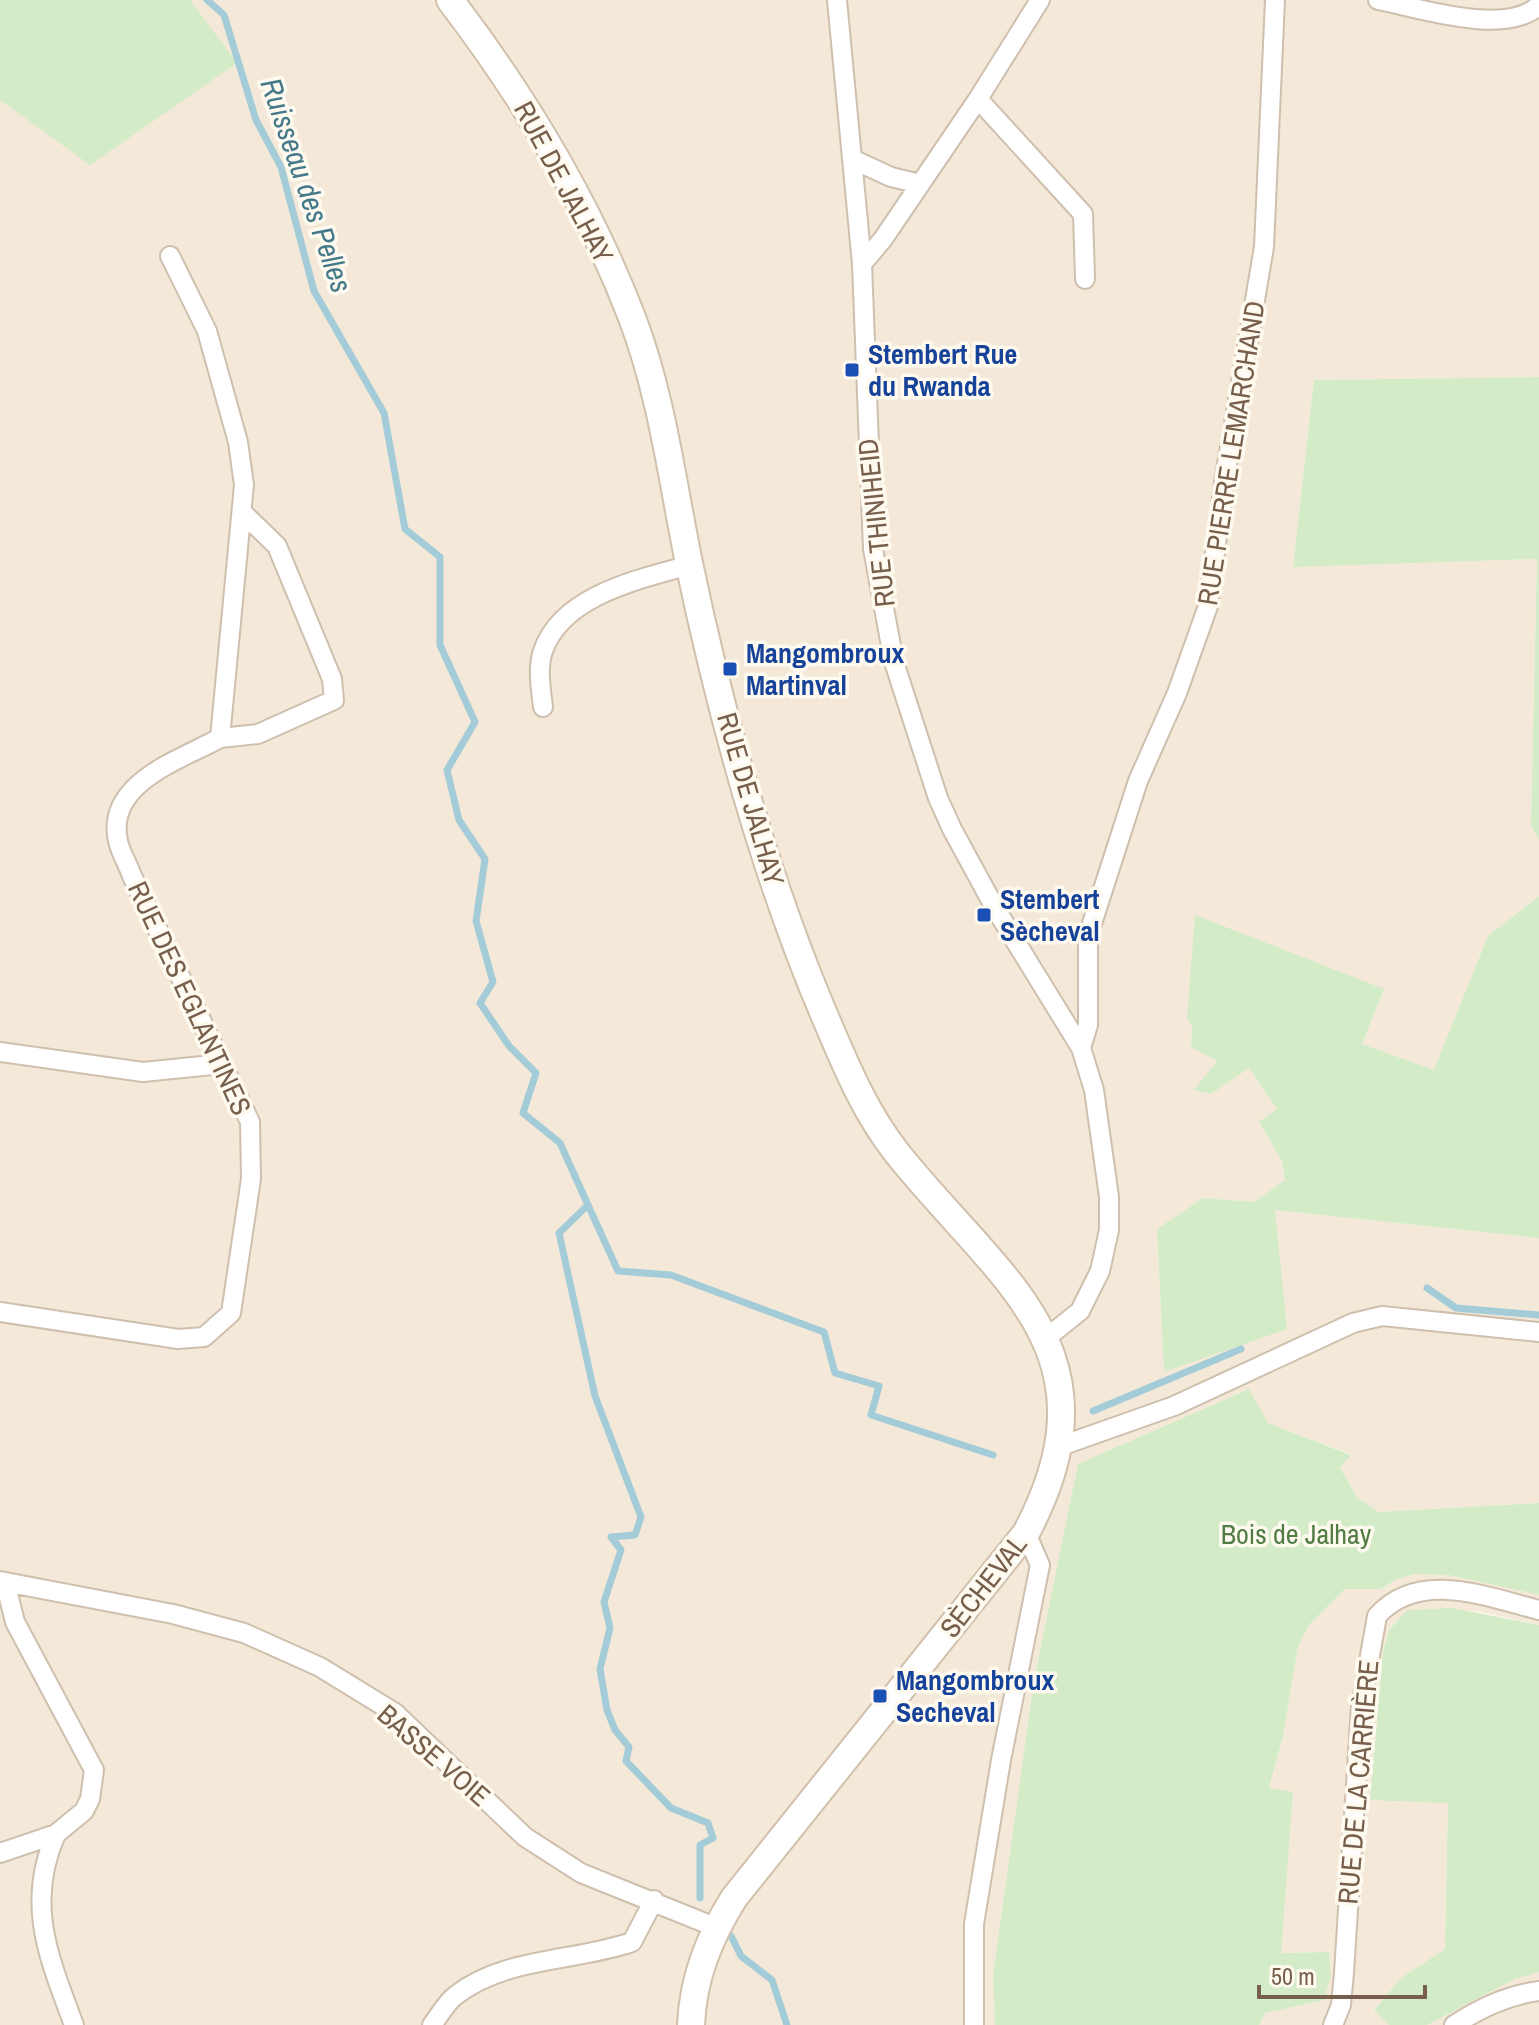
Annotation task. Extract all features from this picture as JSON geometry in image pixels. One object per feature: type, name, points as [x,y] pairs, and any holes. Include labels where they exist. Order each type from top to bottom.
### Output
[{"type":"main road","name":"RUE DE JALHAY","points":[[450,0],[491,54],[554,153],[597,235],[633,319],[655,388],[690,565],[742,775],[768,864],[850,1075],[894,1148],[1018,1288],[1045,1339],[1062,1394],[1058,1447]]},
{"type":"main road","name":"SÈCHEVAL","points":[[691,2025],[692,1995],[715,1927],[734,1898],[1026,1533],[1047,1493],[1058,1447]]},
{"type":"street","name":"RUE THINIHEID","points":[[837,0],[862,264],[873,549],[894,662],[938,798],[952,829],[995,908],[1081,1048]]},
{"type":"street","points":[[862,264],[978,99],[1040,0]]},
{"type":"street","name":"RUE PIERRE LEMARCHAND","points":[[1045,1339],[1080,1311],[1100,1271],[1109,1230],[1109,1197],[1094,1090],[1081,1048],[1088,1025],[1088,936],[1138,781],[1177,693],[1208,606],[1224,482],[1264,247],[1275,0]]},
{"type":"street","points":[[1378,0],[1489,20],[1517,19],[1539,5]]},
{"type":"street","points":[[978,99],[1083,214],[1085,279]]},
{"type":"street","points":[[852,159],[891,177],[920,184]]},
{"type":"street","points":[[170,256],[207,331],[238,442],[244,485],[220,738]]},
{"type":"street","name":"RUE DES EGLANTINES","points":[[0,1312],[178,1339],[204,1337],[231,1313],[252,1150],[250,1122],[132,876],[118,841],[116,817],[126,795],[143,780],[220,738],[258,734],[334,700],[332,679],[277,546],[243,513]]},
{"type":"street","points":[[543,707],[543,651],[559,625],[586,603],[631,582],[690,565]]},
{"type":"street","points":[[0,1052],[143,1072],[222,1064]]},
{"type":"street","points":[[1058,1447],[1174,1406],[1353,1323],[1382,1316],[1534,1335]]},
{"type":"street","points":[[974,2025],[974,1924],[1001,1760],[1040,1565],[1026,1533]]},
{"type":"street","points":[[0,1853],[56,1834],[84,1811],[90,1799],[94,1770],[15,1622],[3,1581]]},
{"type":"street","name":"BASSE VOIE","points":[[3,1581],[173,1614],[244,1633],[320,1667],[395,1713],[525,1837],[581,1873],[715,1927]]},
{"type":"street","name":"RUE DE LA CARRIÈRE","points":[[1333,2025],[1341,2005],[1344,1973],[1361,1706],[1377,1616],[1401,1596],[1416,1590],[1432,1589],[1539,1610]]},
{"type":"street","points":[[56,1834],[43,1864],[43,1941],[74,2025]]},
{"type":"street","points":[[432,2025],[452,1997],[488,1974],[600,1953],[632,1942],[654,1900]]},
{"type":"street","points":[[1454,2025],[1481,2008],[1518,1994],[1539,1991]]},
{"type":"shaded area","points":[[0,0],[1539,0],[1539,377],[1314,380],[1293,566],[1537,559],[1531,823],[1539,841],[1539,896],[1488,936],[1435,1071],[1362,1044],[1384,990],[1192,1025],[1191,1047],[1217,1061],[1211,1094],[1248,1067],[1277,1109],[1259,1123],[1282,1161],[1285,1181],[1255,1202],[1203,1198],[1157,1229],[1164,1371],[1275,1210],[1539,1238],[1539,1503],[1378,1512],[1357,1497],[1340,1468],[1351,1454],[1267,1423],[1249,1389],[1078,1464],[1034,1680],[993,1975],[995,2025],[0,2025]]},
{"type":"shaded area","points":[[1414,1574],[1449,1575],[1539,1595],[1539,1625],[1478,1611],[1407,1610],[1389,1630],[1383,1652],[1370,1799],[1448,1802],[1445,1949],[1401,1978],[1374,2009],[1389,2025],[1259,2025],[1265,2013],[1324,2000],[1329,1952],[1280,1953],[1293,1793],[1269,1789],[1283,1736],[1298,1646],[1309,1625],[1345,1589],[1381,1589],[1395,1580]]},
{"type":"shaded area","points":[[1539,1972],[1539,2025],[1427,2025],[1515,1979]]},
{"type":"green space","points":[[0,0],[190,0],[237,63],[90,165],[0,100]]},
{"type":"green space","points":[[1539,377],[1539,841],[1531,824],[1537,559],[1293,567],[1314,380]]},
{"type":"green space","points":[[1539,896],[1539,1238],[1275,1210],[1287,1329],[1164,1372],[1157,1229],[1203,1198],[1255,1202],[1285,1180],[1282,1161],[1259,1122],[1277,1109],[1249,1068],[1211,1094],[1194,1090],[1217,1061],[1191,1047],[1192,1025],[1187,1019],[1195,915],[1384,989],[1362,1044],[1434,1070],[1488,936]]},
{"type":"green space","points":[[1249,1389],[1268,1423],[1351,1455],[1340,1468],[1357,1497],[1378,1512],[1539,1503],[1539,1595],[1449,1575],[1414,1574],[1395,1580],[1381,1589],[1345,1589],[1309,1625],[1298,1646],[1283,1736],[1269,1788],[1293,1792],[1281,1953],[1329,1952],[1331,1976],[1324,2000],[1265,2013],[1259,2025],[995,2025],[993,1975],[1034,1680],[1078,1464]]},
{"type":"green space","name":"Bois de Jalhay","points":[[1452,1608],[1539,1625],[1539,1972],[1515,1979],[1427,2025],[1389,2025],[1374,2010],[1401,1978],[1445,1949],[1448,1803],[1370,1800],[1383,1652],[1389,1630],[1407,1610]]},
{"type":"waterway","name":"Ruisseau des Pelles","points":[[207,0],[224,15],[256,120],[281,167],[314,291],[384,413],[405,529],[440,557],[440,645],[475,722],[447,770],[459,820],[485,859],[476,921],[493,982],[480,1003],[509,1046],[536,1073],[523,1113],[560,1143],[588,1205],[559,1233],[595,1396],[641,1517],[635,1535],[611,1537],[621,1550],[604,1602],[610,1628],[600,1669],[607,1710],[615,1730],[629,1747],[626,1761],[671,1808],[708,1823],[713,1838],[700,1845],[700,1898]]},
{"type":"waterway","points":[[588,1205],[618,1271],[671,1275],[824,1332],[835,1373],[879,1386],[871,1415],[993,1455]]},
{"type":"waterway","points":[[1427,1288],[1456,1308],[1539,1315]]},
{"type":"waterway","points":[[1093,1411],[1241,1349]]},
{"type":"waterway","name":"Ruisseau des Pelles","points":[[731,1936],[741,1956],[772,1980],[787,2025]]},
{"type":"place","name":"Stembert Rue du Rwanda","points":[[852,370]]},
{"type":"place","name":"Mangombroux Martinval","points":[[730,669]]},
{"type":"place","name":"Stembert Sècheval","points":[[984,915]]},
{"type":"place","name":"Mangombroux Secheval","points":[[880,1696]]}]
